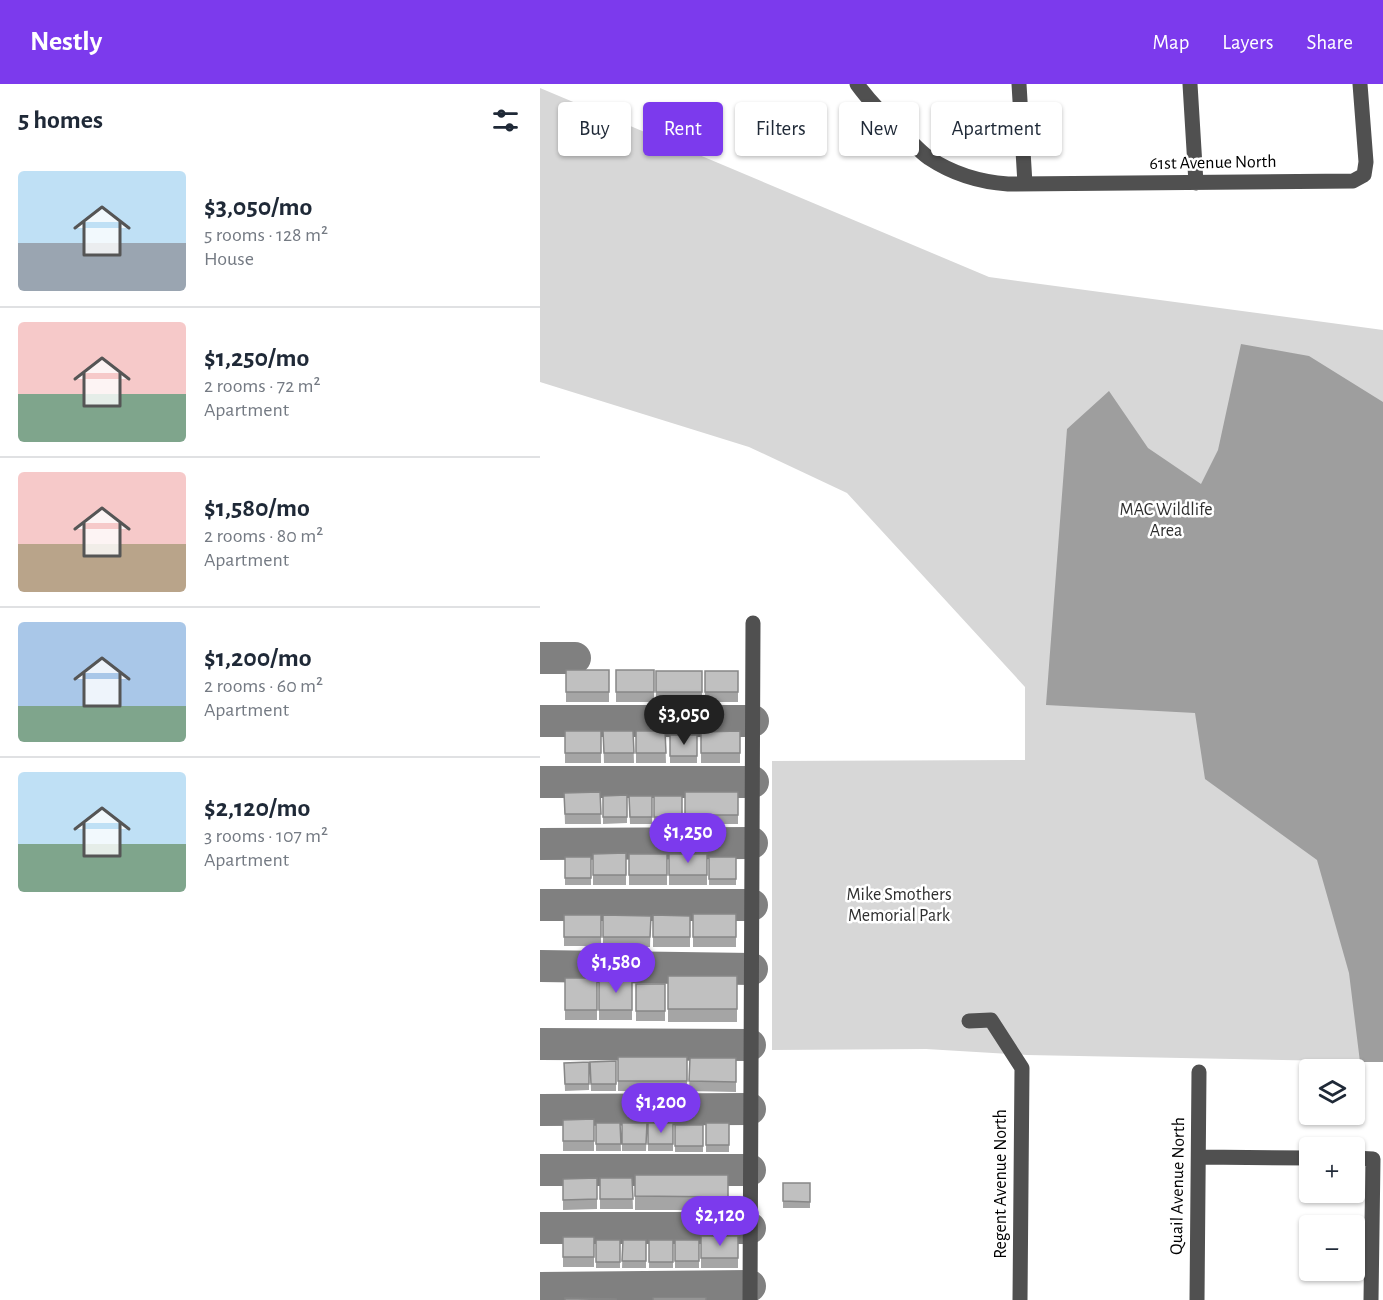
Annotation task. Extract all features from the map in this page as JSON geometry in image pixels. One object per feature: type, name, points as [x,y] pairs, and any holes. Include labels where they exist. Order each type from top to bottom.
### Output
[{"type":"street","name":"61st Avenue North","points":[[857,84],[882,115],[928,157],[946,168],[987,183],[1025,184],[1353,181],[1364,175],[1366,162],[1360,84]]},
{"type":"street","points":[[1019,84],[1025,184]]},
{"type":"street","points":[[1190,84],[1196,183]]},
{"type":"street","points":[[750,1300],[753,623]]},
{"type":"street","name":"Regent Avenue North","points":[[969,1020],[991,1020],[1022,1068],[1020,1300]]},
{"type":"street","name":"Quail Avenue North","points":[[1197,1300],[1199,1072]]},
{"type":"street","points":[[1199,1157],[1299,1158]]},
{"type":"street","points":[[1365,1159],[1373,1159],[1371,1300]]},
{"type":"green space","name":"MAC Wildlife Area","points":[[540,88],[573,102],[558,102],[558,156],[631,156],[631,126],[643,131],[643,156],[702,156],[989,277],[1383,330],[1383,1062],[1365,1062],[1365,1059],[1299,1060],[1027,1055],[926,1049],[772,1050],[772,761],[1025,760],[1025,687],[847,493],[749,447],[540,382]]},
{"type":"shaded area","points":[[1241,344],[1309,356],[1383,402],[1383,1062],[1365,1062],[1365,1059],[1360,1059],[1349,973],[1317,860],[1205,779],[1195,713],[1046,705],[1067,429],[1109,391],[1148,448],[1201,484],[1218,450]]},
{"type":"building","points":[[566,670],[609,670],[609,692],[566,692]]},
{"type":"building","points":[[616,670],[654,670],[654,692],[616,692]]},
{"type":"building","points":[[656,671],[702,671],[702,692],[656,692]]},
{"type":"building","points":[[705,671],[738,671],[738,692],[705,692]]},
{"type":"building","points":[[565,731],[601,731],[601,753],[565,753]]},
{"type":"building","points":[[603,731],[633,731],[634,753],[604,753]]},
{"type":"building","points":[[636,731],[665,731],[666,753],[636,753]]},
{"type":"building","points":[[740,731],[740,753],[701,753],[701,732]]},
{"type":"building","points":[[670,735],[697,735],[697,756],[670,756]]},
{"type":"building","points":[[600,792],[601,814],[565,814],[564,793]]},
{"type":"building","points":[[685,792],[738,792],[738,815],[685,815]]},
{"type":"building","points":[[627,795],[627,817],[603,817],[603,796]]},
{"type":"building","points":[[629,796],[652,796],[652,817],[630,817]]},
{"type":"building","points":[[654,796],[682,796],[682,817],[654,817]]},
{"type":"building","points":[[626,853],[626,875],[593,875],[593,854]]},
{"type":"building","points":[[629,854],[667,854],[667,875],[629,875]]},
{"type":"building","points":[[669,854],[707,854],[707,875],[669,875]]},
{"type":"building","points":[[565,857],[591,857],[591,878],[565,878]]},
{"type":"building","points":[[709,857],[736,857],[736,879],[709,879]]},
{"type":"building","points":[[693,914],[736,914],[736,937],[693,937]]},
{"type":"building","points":[[564,915],[601,915],[601,937],[564,937]]},
{"type":"building","points":[[603,915],[651,916],[650,937],[603,937]]},
{"type":"building","points":[[653,915],[690,916],[690,937],[653,937]]},
{"type":"building","points":[[668,976],[737,976],[737,1009],[668,1009]]},
{"type":"building","points":[[565,978],[597,978],[597,1010],[565,1010]]},
{"type":"building","points":[[599,978],[632,978],[632,1010],[599,1010]]},
{"type":"building","points":[[636,984],[665,984],[665,1011],[636,1011]]},
{"type":"building","points":[[618,1057],[687,1057],[687,1081],[618,1081]]},
{"type":"building","points":[[690,1058],[736,1058],[736,1082],[689,1081]]},
{"type":"building","points":[[616,1061],[616,1084],[591,1084],[590,1062]]},
{"type":"building","points":[[589,1062],[589,1084],[565,1084],[564,1063]]},
{"type":"building","points":[[594,1119],[594,1141],[563,1141],[563,1120]]},
{"type":"building","points":[[596,1123],[620,1123],[621,1144],[596,1144]]},
{"type":"building","points":[[622,1123],[647,1123],[646,1144],[622,1144]]},
{"type":"building","points":[[648,1123],[673,1123],[673,1144],[648,1144]]},
{"type":"building","points":[[706,1123],[729,1123],[729,1145],[706,1145]]},
{"type":"building","points":[[675,1125],[703,1125],[703,1146],[675,1146]]},
{"type":"building","points":[[635,1175],[728,1175],[728,1197],[635,1196]]},
{"type":"building","points":[[597,1178],[597,1199],[563,1200],[563,1179]]},
{"type":"building","points":[[600,1178],[632,1178],[633,1199],[600,1199]]},
{"type":"building","points":[[783,1183],[810,1183],[810,1202],[783,1201]]},
{"type":"building","points":[[701,1236],[738,1236],[738,1258],[701,1258]]},
{"type":"building","points":[[563,1237],[594,1237],[594,1257],[563,1257]]},
{"type":"building","points":[[596,1240],[620,1240],[620,1262],[596,1262]]},
{"type":"building","points":[[623,1240],[646,1240],[646,1261],[622,1261]]},
{"type":"building","points":[[649,1240],[673,1240],[673,1262],[649,1262]]},
{"type":"building","points":[[675,1240],[699,1240],[699,1261],[675,1261]]},
{"type":"building","points":[[565,1298],[616,1299],[616,1300],[565,1300]]},
{"type":"building","points":[[653,1298],[706,1298],[706,1300],[653,1300]]},
{"type":"taxiway","points":[[540,658],[575,658]]},
{"type":"taxiway","points":[[540,721],[753,721]]},
{"type":"taxiway","points":[[540,782],[753,782]]},
{"type":"taxiway","points":[[540,844],[752,843]]},
{"type":"taxiway","points":[[540,905],[752,905]]},
{"type":"taxiway","points":[[540,966],[752,969]]},
{"type":"taxiway","points":[[540,1044],[750,1045]]},
{"type":"taxiway","points":[[540,1110],[750,1109]]},
{"type":"taxiway","points":[[540,1170],[750,1170]]},
{"type":"taxiway","points":[[540,1228],[750,1228]]},
{"type":"taxiway","points":[[540,1288],[750,1286]]},
{"type":"park label","name":"Mike Smothers Memorial Park","points":[[899,905]]}]
